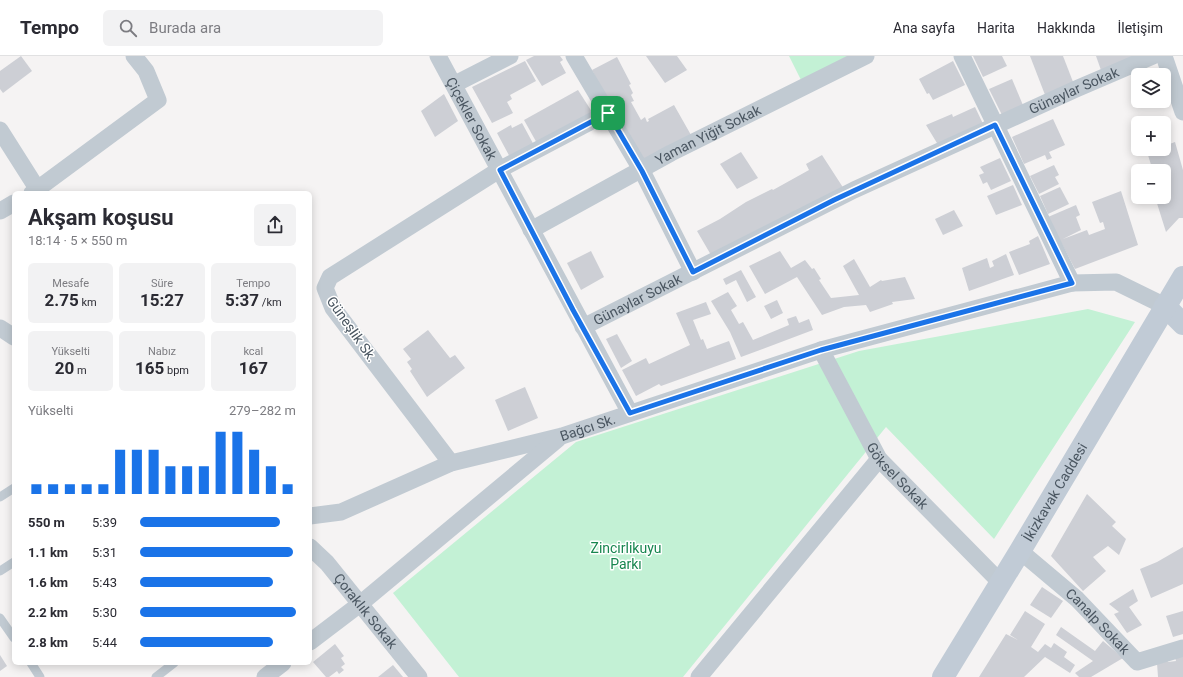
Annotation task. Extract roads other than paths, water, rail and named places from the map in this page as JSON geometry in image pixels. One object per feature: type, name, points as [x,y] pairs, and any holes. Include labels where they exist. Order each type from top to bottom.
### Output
[{"type":"street","points":[[36,191],[158,100],[146,71],[134,56]]},
{"type":"street","name":"Çiçekler Sokak","points":[[438,56],[630,413]]},
{"type":"street","points":[[454,84],[510,56]]},
{"type":"street","name":"Yaman Yiğit Sokak","points":[[531,230],[642,171],[671,153],[780,97],[866,56]]},
{"type":"street","points":[[962,56],[1072,283]]},
{"type":"street","name":"Günaylar Sokak","points":[[583,327],[834,200],[995,125],[1153,56]]},
{"type":"street","points":[[1164,56],[1183,112]]},
{"type":"street","points":[[580,58],[608,113],[642,171],[693,272]]},
{"type":"street","name":"Güneşlik Sk.","points":[[451,463],[333,308],[325,288],[330,278],[500,170],[608,113]]},
{"type":"street","points":[[0,130],[34,191]]},
{"type":"street","points":[[0,211],[12,204]]},
{"type":"street","name":"İkizkavak Caddesi","points":[[944,677],[1183,277]]},
{"type":"street","name":"Bağcı Sk.","points":[[312,516],[341,512],[451,463],[562,436],[821,350],[1072,283],[1116,282],[1165,306]]},
{"type":"street","points":[[1165,306],[1183,324]]},
{"type":"street","points":[[0,328],[12,336]]},
{"type":"street","name":"Göksel Sokak","points":[[821,350],[879,459],[1001,583]]},
{"type":"street","points":[[312,640],[360,604],[562,436]]},
{"type":"street","points":[[699,677],[879,459]]},
{"type":"street","name":"Çoraklık Sokak","points":[[312,549],[327,563],[419,677]]},
{"type":"street","name":"Canalp Sokak","points":[[1020,552],[1077,598],[1137,662],[1183,648]]},
{"type":"street","points":[[265,677],[280,665]]},
{"type":"lane","points":[[0,497],[12,489]]},
{"type":"lane","points":[[0,571],[12,563]]},
{"type":"lane","points":[[0,618],[12,635]]},
{"type":"lane","points":[[32,665],[40,677]]},
{"type":"lane","points":[[156,677],[171,665]]},
{"type":"park label","name":"Zincirlikuyu Parkı","points":[[626,556]]}]
